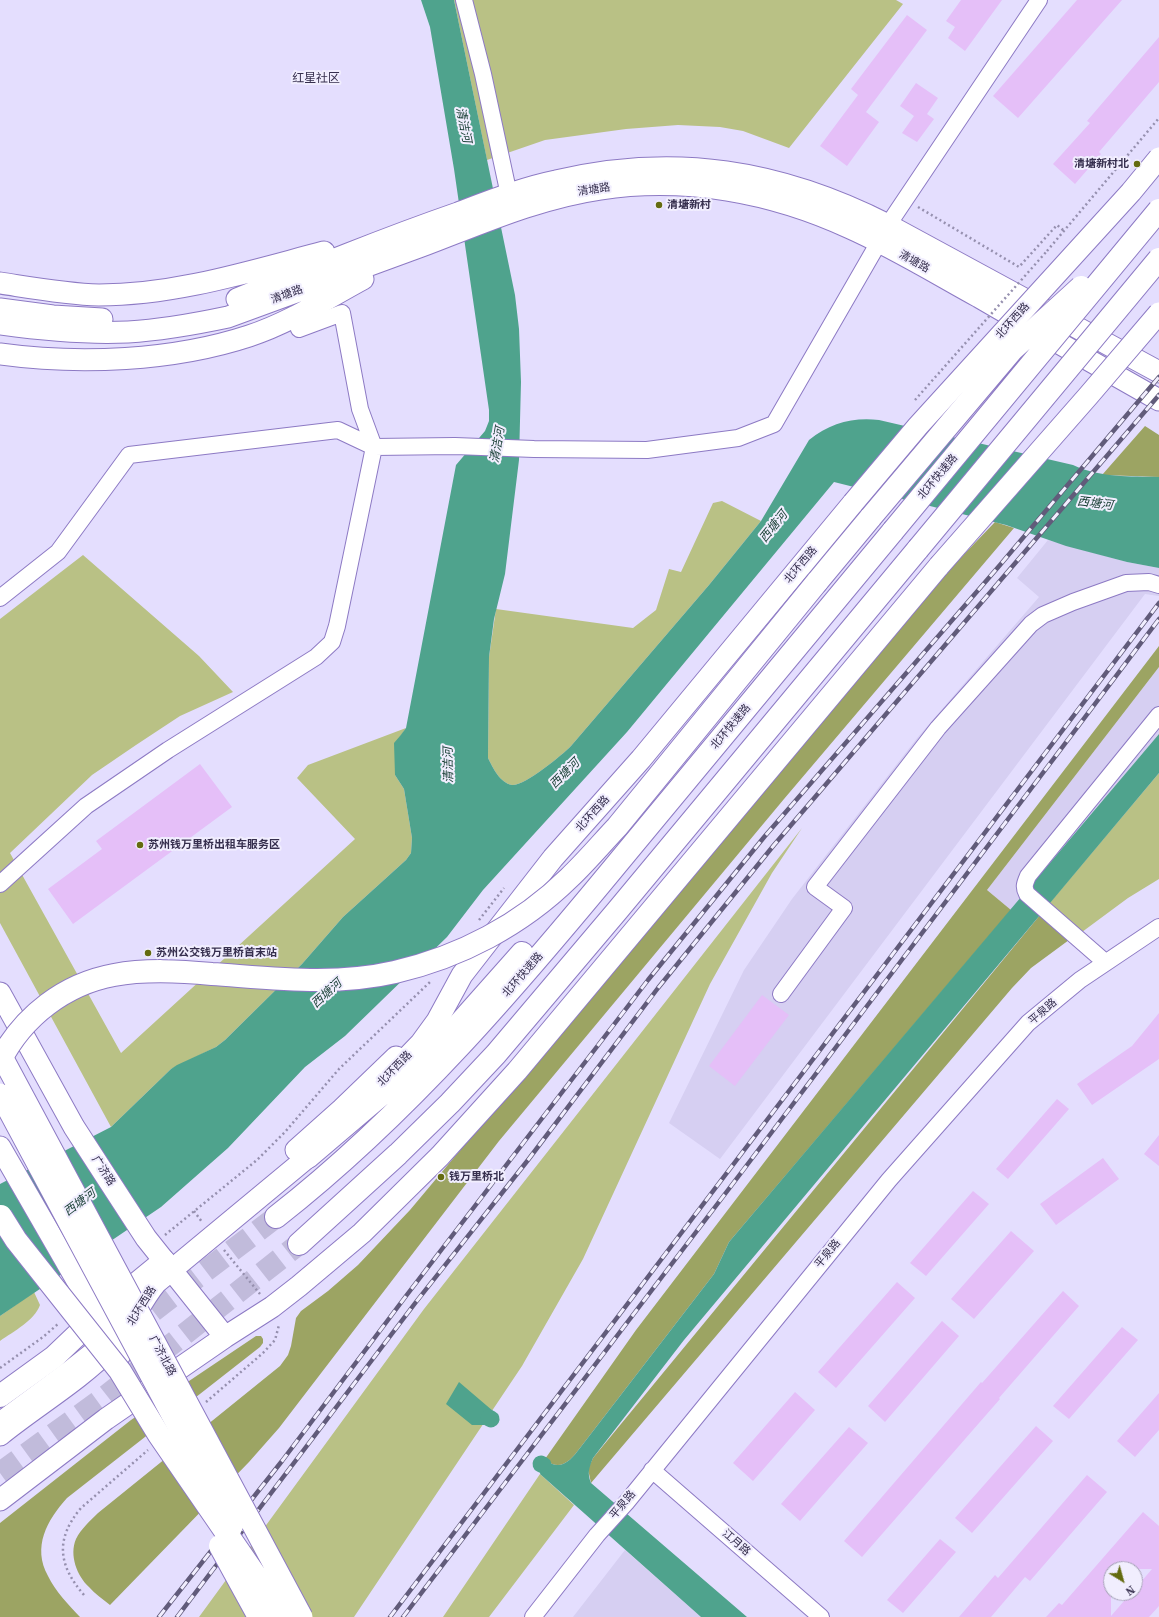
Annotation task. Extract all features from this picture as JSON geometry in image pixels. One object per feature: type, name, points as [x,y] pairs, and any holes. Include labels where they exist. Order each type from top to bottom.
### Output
[{"type":"highway","name":"北环快速路","points":[[276,1217],[326,1175],[426,1082],[477,1028],[592,894],[1159,210]]},
{"type":"highway","points":[[0,1061],[16,1035],[44,1006],[71,990],[102,978],[122,974],[157,971],[307,980],[393,973],[440,959],[470,946],[499,931],[526,914],[546,899],[568,879],[617,827],[817,582],[1012,349],[1140,234]]},
{"type":"highway","points":[[298,1244],[398,1154],[450,1103],[496,1054],[617,911],[1159,259]]},
{"type":"highway","points":[[308,1157],[395,1083],[459,1024],[556,914],[652,822]]},
{"type":"highway","points":[[0,1214],[16,1240],[114,1361],[159,1435],[259,1617]]},
{"type":"highway","points":[[0,1396],[54,1357],[97,1316],[168,1265]]},
{"type":"highway","points":[[159,1435],[267,1592]]},
{"type":"main road","name":"北环西路","points":[[0,1435],[75,1380],[111,1342],[128,1328],[149,1291],[168,1265],[204,1225],[308,1157],[421,1043],[437,1021],[462,975],[553,858],[641,759],[918,426],[1131,192],[1159,158]]},
{"type":"main road","name":"清塘路","points":[[0,324],[72,332],[128,332],[169,328],[227,310],[417,238],[554,181],[601,172],[633,168],[703,169],[750,175],[794,186],[834,200],[884,234],[1159,400]]},
{"type":"main road","name":"清塘路","points":[[884,234],[1159,372]]},
{"type":"main road","points":[[0,283],[86,294],[122,294],[158,291],[417,238]]},
{"type":"main road","points":[[0,354],[63,360],[146,356],[190,350],[250,336],[295,316],[417,238]]},
{"type":"main road","name":"清塘路","points":[[0,310],[82,318],[126,318],[227,310]]},
{"type":"main road","points":[[0,1500],[106,1419],[225,1337],[272,1307],[362,1233],[440,1156],[516,1071],[939,566],[1159,313]]},
{"type":"main road","points":[[204,1225],[299,1148],[378,1076],[405,1047],[462,975]]},
{"type":"main road","name":"广济路","points":[[0,993],[74,1127],[144,1234],[225,1337]]},
{"type":"main road","name":"广济北路","points":[[0,1053],[302,1617]]},
{"type":"main road","name":"广济北路","points":[[0,1094],[280,1617]]},
{"type":"main road","points":[[0,1147],[97,1316],[140,1395]]},
{"type":"street","points":[[464,0],[483,74],[504,202]]},
{"type":"street","points":[[0,598],[58,552],[129,455],[338,430],[374,447],[455,446],[534,449],[647,450],[738,438],[774,424],[905,200],[1039,0]]},
{"type":"street","points":[[0,884],[86,806],[168,750],[316,657],[332,642],[337,626],[374,447],[360,409],[342,313],[299,329],[295,316]]},
{"type":"street","points":[[781,994],[844,908],[815,887],[938,728],[1031,624],[1043,615],[1073,602],[1126,583],[1149,582],[1159,585]]},
{"type":"street","points":[[1105,962],[1027,894],[1024,890],[1025,884],[1028,876],[1159,715]]},
{"type":"street","name":"平泉路","points":[[533,1617],[597,1535],[626,1503],[889,1180],[1023,1029],[1080,980],[1159,927]]},
{"type":"street","points":[[0,1420],[69,1369],[111,1342]]},
{"type":"street","name":"江月路","points":[[652,1470],[821,1617]]},
{"type":"path","points":[[1047,250],[1159,118]]},
{"type":"path","points":[[905,200],[1019,267],[1057,225],[1063,230]]},
{"type":"path","points":[[204,1225],[272,1307]]},
{"type":"path","points":[[0,1368],[43,1337]]},
{"type":"shaded area","points":[[454,0],[896,0],[903,4],[789,148],[743,131],[720,127],[678,125],[626,129],[545,140],[487,160]]},
{"type":"shaded area","points":[[1145,426],[1159,435],[1159,477],[1102,475]]},
{"type":"shaded area","points":[[722,501],[761,521],[709,585],[571,746],[543,769],[525,781],[512,785],[500,778],[488,758],[489,657],[496,609],[633,628],[656,610],[669,569],[681,572],[713,503]]},
{"type":"shaded area","points":[[995,522],[1014,528],[784,799],[499,1141],[279,1428],[249,1462],[110,1605],[91,1590],[81,1577],[75,1565],[73,1552],[76,1539],[83,1528],[98,1513],[280,1366],[288,1355],[296,1318],[301,1311],[328,1291],[358,1265],[410,1210],[928,592]]},
{"type":"shaded area","points":[[1048,540],[1127,562],[1159,568],[1159,596],[1145,594],[720,1159],[669,1123],[744,970],[792,899],[918,737],[1039,597],[1017,578]]},
{"type":"shaded area","points":[[83,555],[199,656],[233,692],[180,716],[92,775],[10,853],[121,1053],[355,839],[297,778],[308,765],[406,728],[400,737],[395,775],[404,789],[412,838],[411,853],[406,860],[343,917],[302,964],[225,1040],[216,1047],[171,1069],[111,1127],[0,923],[0,619]]},
{"type":"shaded area","points":[[1159,646],[1159,667],[987,890],[1011,910],[729,1242],[714,1274],[577,1452],[565,1463],[556,1465],[550,1463],[545,1459],[636,1330]]},
{"type":"shaded area","points":[[1159,667],[1159,734],[1011,910],[987,890]]},
{"type":"shaded area","points":[[1159,773],[1159,879],[1128,898],[1082,932],[1048,905]]},
{"type":"shaded area","points":[[802,828],[772,873],[710,984],[583,1259],[522,1366],[354,1617],[199,1617],[424,1309]]},
{"type":"shaded area","points":[[1040,915],[1069,940],[1031,968],[1012,988],[591,1483],[588,1469],[593,1458]]},
{"type":"shaded area","points":[[34,1292],[40,1305],[37,1311],[28,1321],[0,1341],[0,1316]]},
{"type":"shaded area","points":[[256,1336],[261,1336],[263,1339],[263,1343],[260,1347],[67,1498],[53,1515],[44,1534],[42,1544],[41,1555],[43,1565],[54,1587],[80,1617],[0,1617],[0,1523],[131,1420]]},
{"type":"shaded area","points":[[540,1474],[574,1505],[489,1617],[443,1617]]},
{"type":"shaded area","points":[[625,1550],[701,1617],[573,1617]]},
{"type":"water","points":[[421,0],[454,0],[515,295],[519,329],[521,382],[519,460],[505,574],[494,619],[489,657],[488,758],[500,778],[512,785],[525,781],[543,769],[571,746],[709,585],[761,521],[809,440],[825,429],[842,422],[860,419],[879,420],[1073,465],[1094,472],[1115,476],[1159,477],[1159,568],[1127,562],[1066,546],[1006,525],[834,482],[627,732],[483,890],[447,937],[345,1036],[305,1067],[228,1148],[161,1207],[0,1316],[0,1184],[111,1127],[171,1069],[216,1047],[225,1040],[302,964],[343,917],[406,860],[411,853],[412,838],[404,789],[395,775],[394,743],[406,728],[456,465],[485,431],[489,421],[489,410],[454,169],[430,27]]},
{"type":"water","points":[[1159,734],[1159,773],[684,1340],[593,1458],[589,1470],[591,1483],[747,1617],[701,1617],[540,1474],[545,1459],[550,1463],[560,1465],[569,1460],[577,1452],[714,1274],[729,1242]]},
{"type":"water","points":[[459,1382],[493,1411],[484,1425],[472,1425],[446,1404]]},
{"type":"building","points":[[961,0],[1002,0],[965,51],[948,38],[955,27],[946,21]]},
{"type":"building","points":[[1077,0],[1122,0],[1018,118],[993,96]]},
{"type":"building","points":[[907,15],[927,30],[866,112],[879,122],[847,166],[820,146],[858,95],[851,89]]},
{"type":"building","points":[[1159,37],[1159,82],[1099,152],[1101,154],[1075,184],[1053,164],[1090,123],[1087,121]]},
{"type":"building","points":[[916,83],[938,98],[927,114],[934,119],[917,142],[902,133],[914,116],[900,106]]},
{"type":"building","name":"苏州钱万里桥出租车服务区","points":[[200,764],[232,807],[73,924],[48,889],[102,849],[96,841]]},
{"type":"building","points":[[762,995],[789,1015],[735,1086],[709,1066]]},
{"type":"building","points":[[1159,1013],[1159,1059],[1092,1105],[1077,1084],[1132,1046]]},
{"type":"building","points":[[1057,1099],[1069,1109],[1008,1179],[996,1169]]},
{"type":"building","points":[[1159,1135],[1159,1166],[1144,1154]]},
{"type":"building","points":[[1103,1158],[1119,1179],[1056,1225],[1040,1204]]},
{"type":"building","points":[[973,1191],[989,1204],[926,1276],[910,1263]]},
{"type":"building","points":[[1011,1231],[1034,1251],[974,1319],[951,1299]]},
{"type":"building","points":[[897,1282],[915,1298],[836,1388],[818,1372]]},
{"type":"building","points":[[1063,1291],[1079,1306],[862,1557],[844,1541],[981,1382],[982,1383]]},
{"type":"building","points":[[942,1321],[959,1336],[885,1422],[868,1406]]},
{"type":"building","points":[[1122,1327],[1138,1340],[1069,1419],[1053,1406]]},
{"type":"building","points":[[795,1392],[815,1410],[753,1481],[733,1463]]},
{"type":"building","points":[[1159,1393],[1159,1430],[1135,1457],[1117,1441]]},
{"type":"building","points":[[1036,1426],[1053,1441],[972,1533],[955,1518]]},
{"type":"building","points":[[849,1427],[868,1443],[800,1521],[781,1504]]},
{"type":"building","points":[[1087,1475],[1107,1492],[1030,1581],[1025,1577],[991,1617],[959,1617],[995,1575],[998,1578]]},
{"type":"building","points":[[1143,1512],[1159,1526],[1159,1606],[1149,1617],[1046,1617],[1059,1603],[1062,1605]]},
{"type":"building","points":[[940,1539],[956,1552],[903,1613],[887,1600]]},
{"type":"tunnel","points":[[127,1331],[276,1217]]},
{"type":"tunnel","points":[[0,1473],[102,1399],[299,1244]]},
{"type":"railway","points":[[159,1617],[282,1461],[406,1296],[648,980],[765,836],[1000,565],[1159,377]]},
{"type":"railway","points":[[177,1617],[416,1302],[528,1160],[658,988],[774,845],[1159,395]]},
{"type":"railway","points":[[390,1617],[1159,603]]},
{"type":"railway","points":[[403,1617],[744,1169],[1159,619]]},
{"type":"place","name":"清塘新村北","points":[[1137,164]]},
{"type":"place","name":"清塘新村","points":[[659,205]]},
{"type":"place","name":"苏州钱万里桥出租车服务区","points":[[140,845]]},
{"type":"place","name":"苏州公交钱万里桥首末站","points":[[148,953]]},
{"type":"place","name":"钱万里桥北","points":[[441,1177]]},
{"type":"district","name":"红星社区","points":[[316,79]]},
{"type":"water label","name":"清洁河","points":[[463,125]]},
{"type":"water label","name":"清洁河","points":[[498,445]]},
{"type":"water label","name":"西塘河","points":[[1095,504]]},
{"type":"water label","name":"西塘河","points":[[774,527]]},
{"type":"water label","name":"清洁河","points":[[449,765]]},
{"type":"water label","name":"西塘河","points":[[565,774]]},
{"type":"water label","name":"西塘河","points":[[327,994]]},
{"type":"water label","name":"西塘河","points":[[80,1203]]}]
